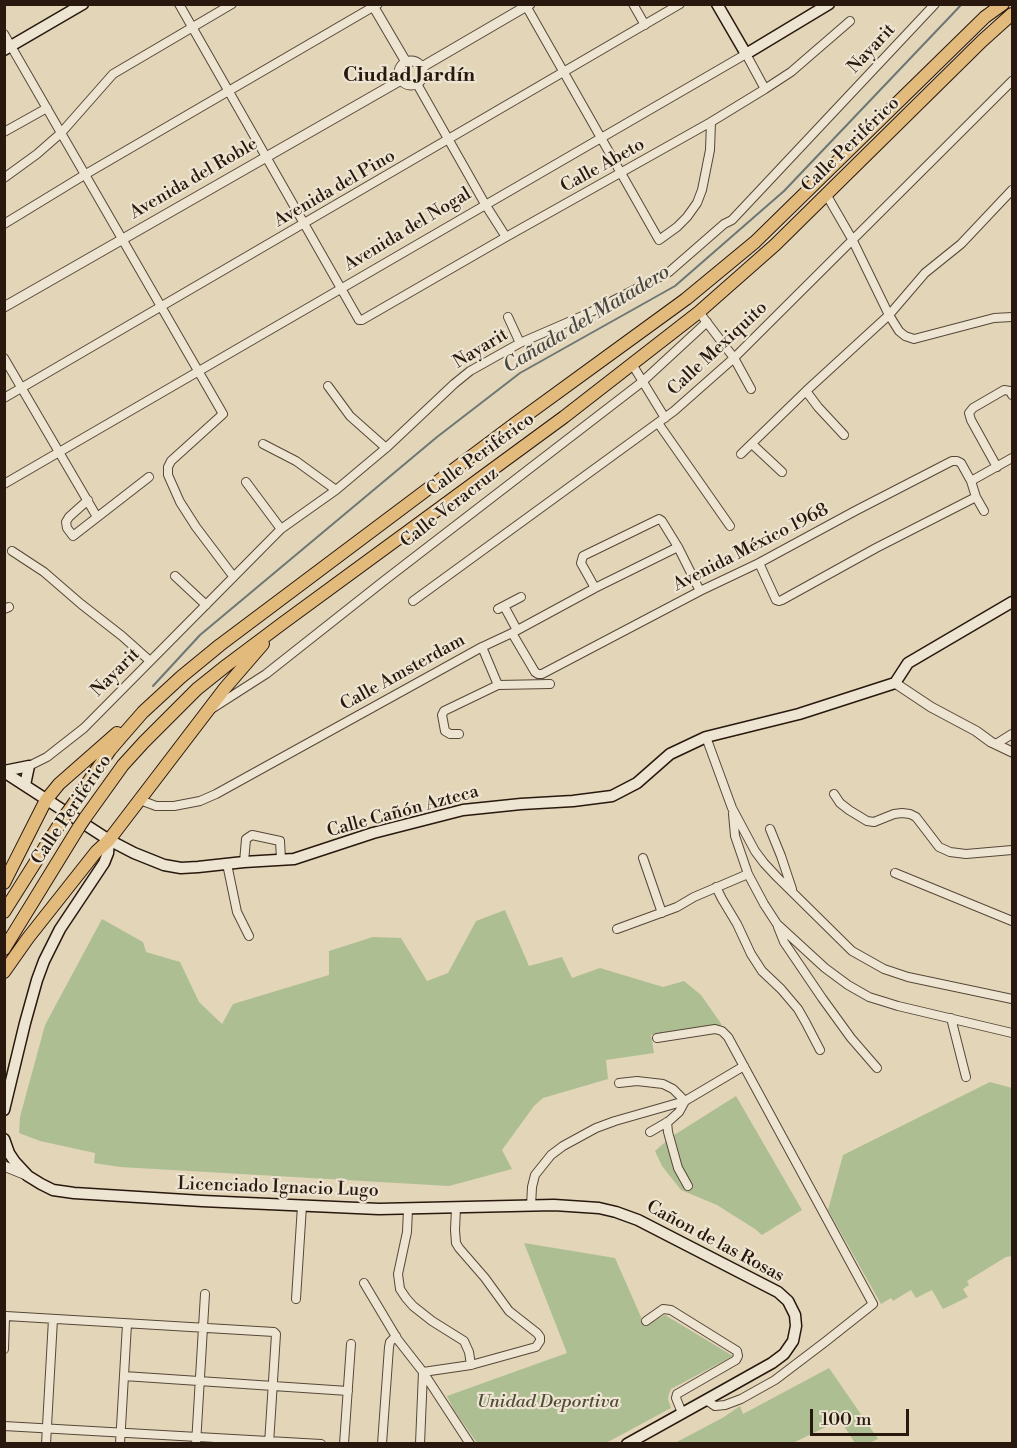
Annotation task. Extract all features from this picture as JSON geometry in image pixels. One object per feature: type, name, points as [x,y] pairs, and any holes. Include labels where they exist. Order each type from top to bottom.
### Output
[{"type":"highway","points":[[986,17],[996,4]]},
{"type":"highway","name":"Calle Periférico","points":[[4,912],[110,750],[143,712],[181,677],[220,645],[503,432],[686,299],[755,242],[986,17],[1003,4]]},
{"type":"highway","name":"Calle Periférico","points":[[4,949],[82,823],[123,765],[181,704],[227,664],[564,417],[632,364],[703,317],[1012,14]]},
{"type":"highway","points":[[966,58],[1012,21]]},
{"type":"highway","points":[[4,972],[96,852],[109,840],[140,800],[206,711],[283,623]]},
{"type":"highway","points":[[4,884],[46,800],[76,768],[143,712]]},
{"type":"main road","points":[[8,48],[83,4]]},
{"type":"main road","points":[[717,4],[746,54]]},
{"type":"main road","name":"Avenida del Nogal","points":[[746,54],[829,4]]},
{"type":"main road","points":[[895,683],[908,663],[1012,602]]},
{"type":"main road","name":"Calle Cañón Azteca","points":[[4,772],[109,840],[164,865],[181,868],[294,859],[374,833],[463,810],[612,796],[638,783],[670,754],[706,737],[799,714],[895,683]]},
{"type":"main road","points":[[4,772],[28,766],[25,785]]},
{"type":"main road","points":[[4,1110],[25,1023],[44,960],[60,929],[104,863],[109,840]]},
{"type":"main road","points":[[4,1139],[9,1153],[28,1176]]},
{"type":"main road","name":"Licenciado Ignacio Lugo","points":[[28,1176],[53,1190],[110,1196],[408,1209],[531,1206]]},
{"type":"main road","name":"Cañon de las Rosas","points":[[531,1206],[599,1208],[638,1220],[778,1292],[788,1301],[795,1315],[796,1326],[793,1341],[784,1354],[706,1401],[627,1443]]},
{"type":"street","points":[[179,4],[342,289]]},
{"type":"street","points":[[4,178],[62,133],[113,74],[232,4]]},
{"type":"street","points":[[633,4],[645,25]]},
{"type":"street","name":"Avenida del Pino","points":[[4,398],[680,4]]},
{"type":"street","name":"Nayarit","points":[[28,766],[47,757],[84,728],[281,529],[336,490],[386,448],[470,370],[520,343],[587,314],[669,272],[724,224],[732,220],[934,4]]},
{"type":"street","points":[[4,224],[374,5],[406,62]]},
{"type":"street","points":[[422,67],[527,5],[659,240],[677,227],[697,203],[706,176],[711,122]]},
{"type":"street","name":"Calle Abeto","points":[[342,289],[359,320],[362,320],[765,89],[791,72],[850,21]]},
{"type":"street","points":[[4,34],[8,48],[62,133],[223,414],[171,461],[168,475],[195,527],[233,576]]},
{"type":"street","points":[[746,54],[765,89]]},
{"type":"street","name":"Avenida del Nogal","points":[[4,483],[746,54]]},
{"type":"street","points":[[406,62],[415,62],[422,67],[423,76],[417,84],[406,85],[401,80],[399,72],[406,62]]},
{"type":"street","name":"Avenida del Roble","points":[[4,308],[401,80]]},
{"type":"street","name":"Calle Mexiquito","points":[[412,601],[661,420],[734,358],[1012,81]]},
{"type":"street","points":[[417,84],[506,237]]},
{"type":"street","points":[[4,132],[47,108]]},
{"type":"street","points":[[741,454],[889,315],[925,273],[961,244],[1012,190]]},
{"type":"street","points":[[826,194],[852,239],[889,315],[905,336],[914,339],[994,318],[1012,317]]},
{"type":"street","points":[[508,317],[520,343]]},
{"type":"street","points":[[703,317],[734,358],[751,389]]},
{"type":"street","name":"Calle Veracruz","points":[[206,711],[266,674],[642,382],[703,317]]},
{"type":"street","points":[[4,358],[97,517]]},
{"type":"street","points":[[632,364],[661,420],[730,526]]},
{"type":"street","points":[[328,386],[351,416],[386,448]]},
{"type":"street","points":[[997,466],[969,413],[973,408],[1004,390],[1010,391],[1012,395]]},
{"type":"street","points":[[806,391],[844,435]]},
{"type":"street","points":[[263,444],[296,461],[336,490]]},
{"type":"street","points":[[752,444],[782,472]]},
{"type":"street","points":[[984,511],[971,481],[1012,458]]},
{"type":"street","name":"Avenida México 1968","points":[[515,631],[535,672],[542,674],[952,461],[961,462],[971,481]]},
{"type":"street","points":[[87,500],[66,522],[73,536],[149,477]]},
{"type":"street","points":[[246,482],[281,529]]},
{"type":"street","points":[[759,563],[776,600],[779,601],[976,497]]},
{"type":"street","points":[[595,588],[581,563],[583,556],[659,519],[662,520],[678,547],[700,591]]},
{"type":"street","name":"Calle Amsterdam","points":[[140,800],[156,806],[174,806],[200,801],[216,794],[482,647],[678,547]]},
{"type":"street","points":[[12,550],[37,566],[150,661]]},
{"type":"street","points":[[175,576],[206,605]]},
{"type":"street","points":[[515,631],[501,608],[521,597]]},
{"type":"street","points":[[482,647],[498,686]]},
{"type":"street","points":[[895,683],[931,707],[1012,752]]},
{"type":"street","points":[[459,734],[450,734],[445,731],[442,712],[498,686],[550,684]]},
{"type":"street","points":[[996,744],[1012,734]]},
{"type":"street","points":[[706,737],[732,808],[755,851],[764,863],[852,951],[884,969],[908,977],[1012,999]]},
{"type":"street","points":[[834,794],[849,810],[874,822],[902,813],[916,817],[939,847],[950,852],[966,854],[1012,850]]},
{"type":"street","points":[[732,808],[735,836],[748,874],[777,924],[784,942],[822,998],[877,1068]]},
{"type":"street","points":[[770,829],[792,891]]},
{"type":"street","points":[[244,862],[246,839],[252,835],[280,841],[281,859]]},
{"type":"street","points":[[643,858],[662,913]]},
{"type":"street","points":[[227,864],[237,912],[249,936]]},
{"type":"street","points":[[895,873],[1012,917]]},
{"type":"street","points":[[617,929],[677,907],[694,897],[748,874]]},
{"type":"street","points":[[716,888],[762,971],[782,989],[798,1009],[820,1050]]},
{"type":"street","points":[[777,924],[825,968],[869,997],[1012,1033]]},
{"type":"street","points":[[951,1018],[966,1077]]},
{"type":"street","points":[[657,1038],[716,1029],[728,1037],[873,1304],[775,1380],[741,1399],[724,1405],[715,1406],[706,1401]]},
{"type":"street","points":[[531,1206],[535,1175],[551,1155],[562,1146],[615,1121],[685,1101],[744,1066]]},
{"type":"street","points":[[619,1083],[637,1081],[663,1084],[673,1089],[685,1101]]},
{"type":"street","points":[[650,1132],[679,1112],[685,1101]]},
{"type":"street","points":[[667,1122],[675,1160],[688,1186]]},
{"type":"street","points":[[4,1166],[28,1176]]},
{"type":"street","points":[[296,1299],[302,1206]]},
{"type":"street","points":[[423,1372],[471,1365],[536,1347],[540,1341],[537,1333],[509,1311],[459,1248],[456,1243],[455,1230],[456,1208]]},
{"type":"street","points":[[408,1209],[407,1232],[398,1274],[400,1289],[413,1306],[464,1341],[468,1346],[471,1365]]},
{"type":"street","points":[[364,1283],[396,1336],[470,1443]]},
{"type":"street","points":[[196,1440],[205,1294]]},
{"type":"street","points":[[646,1321],[663,1309],[671,1310],[737,1352],[736,1360],[676,1394],[682,1413]]},
{"type":"street","points":[[4,1349],[6,1316],[276,1333],[269,1442]]},
{"type":"street","points":[[46,1443],[53,1319]]},
{"type":"street","points":[[120,1443],[127,1324]]},
{"type":"street","points":[[382,1443],[389,1347],[390,1342],[396,1336]]},
{"type":"street","points":[[344,1443],[351,1344]]},
{"type":"street","points":[[420,1443],[423,1372]]},
{"type":"street","points":[[124,1376],[348,1391]]},
{"type":"street","points":[[4,1426],[121,1432],[196,1440],[321,1443]]},
{"type":"green space","points":[[505,910],[529,966],[562,957],[572,978],[600,968],[663,987],[684,981],[701,995],[722,1025],[651,1035],[654,1053],[606,1060],[608,1079],[543,1098],[534,1106],[502,1150],[512,1169],[449,1186],[120,1167],[94,1163],[95,1153],[40,1141],[19,1133],[20,1117],[45,1025],[102,919],[143,942],[146,952],[180,962],[199,1002],[222,1024],[233,1004],[329,975],[329,951],[373,937],[401,938],[427,981],[448,973],[476,921]]},
{"type":"green space","points":[[990,1082],[1012,1088],[1012,1256],[1006,1257],[967,1281],[969,1285],[963,1289],[968,1297],[943,1309],[932,1290],[916,1298],[911,1290],[893,1301],[891,1298],[881,1304],[828,1210],[843,1155]]},
{"type":"green space","points":[[736,1096],[802,1210],[762,1235],[717,1205],[681,1190],[662,1166],[655,1151],[671,1137]]},
{"type":"green space","name":"Unidad Deportiva","points":[[524,1243],[615,1258],[645,1326],[665,1315],[733,1356],[671,1389],[668,1399],[671,1408],[606,1443],[477,1443],[447,1396],[567,1353]]},
{"type":"green space","points":[[829,1368],[878,1439],[869,1443],[855,1443],[840,1420],[793,1443],[675,1443],[740,1406],[743,1414]]},
{"type":"waterway","name":"Cañada del Matadero","points":[[153,686],[200,635],[437,437],[520,373],[675,286],[784,191],[962,4]]},
{"type":"district","name":"Ciudad Jardín","points":[[409,76]]}]
